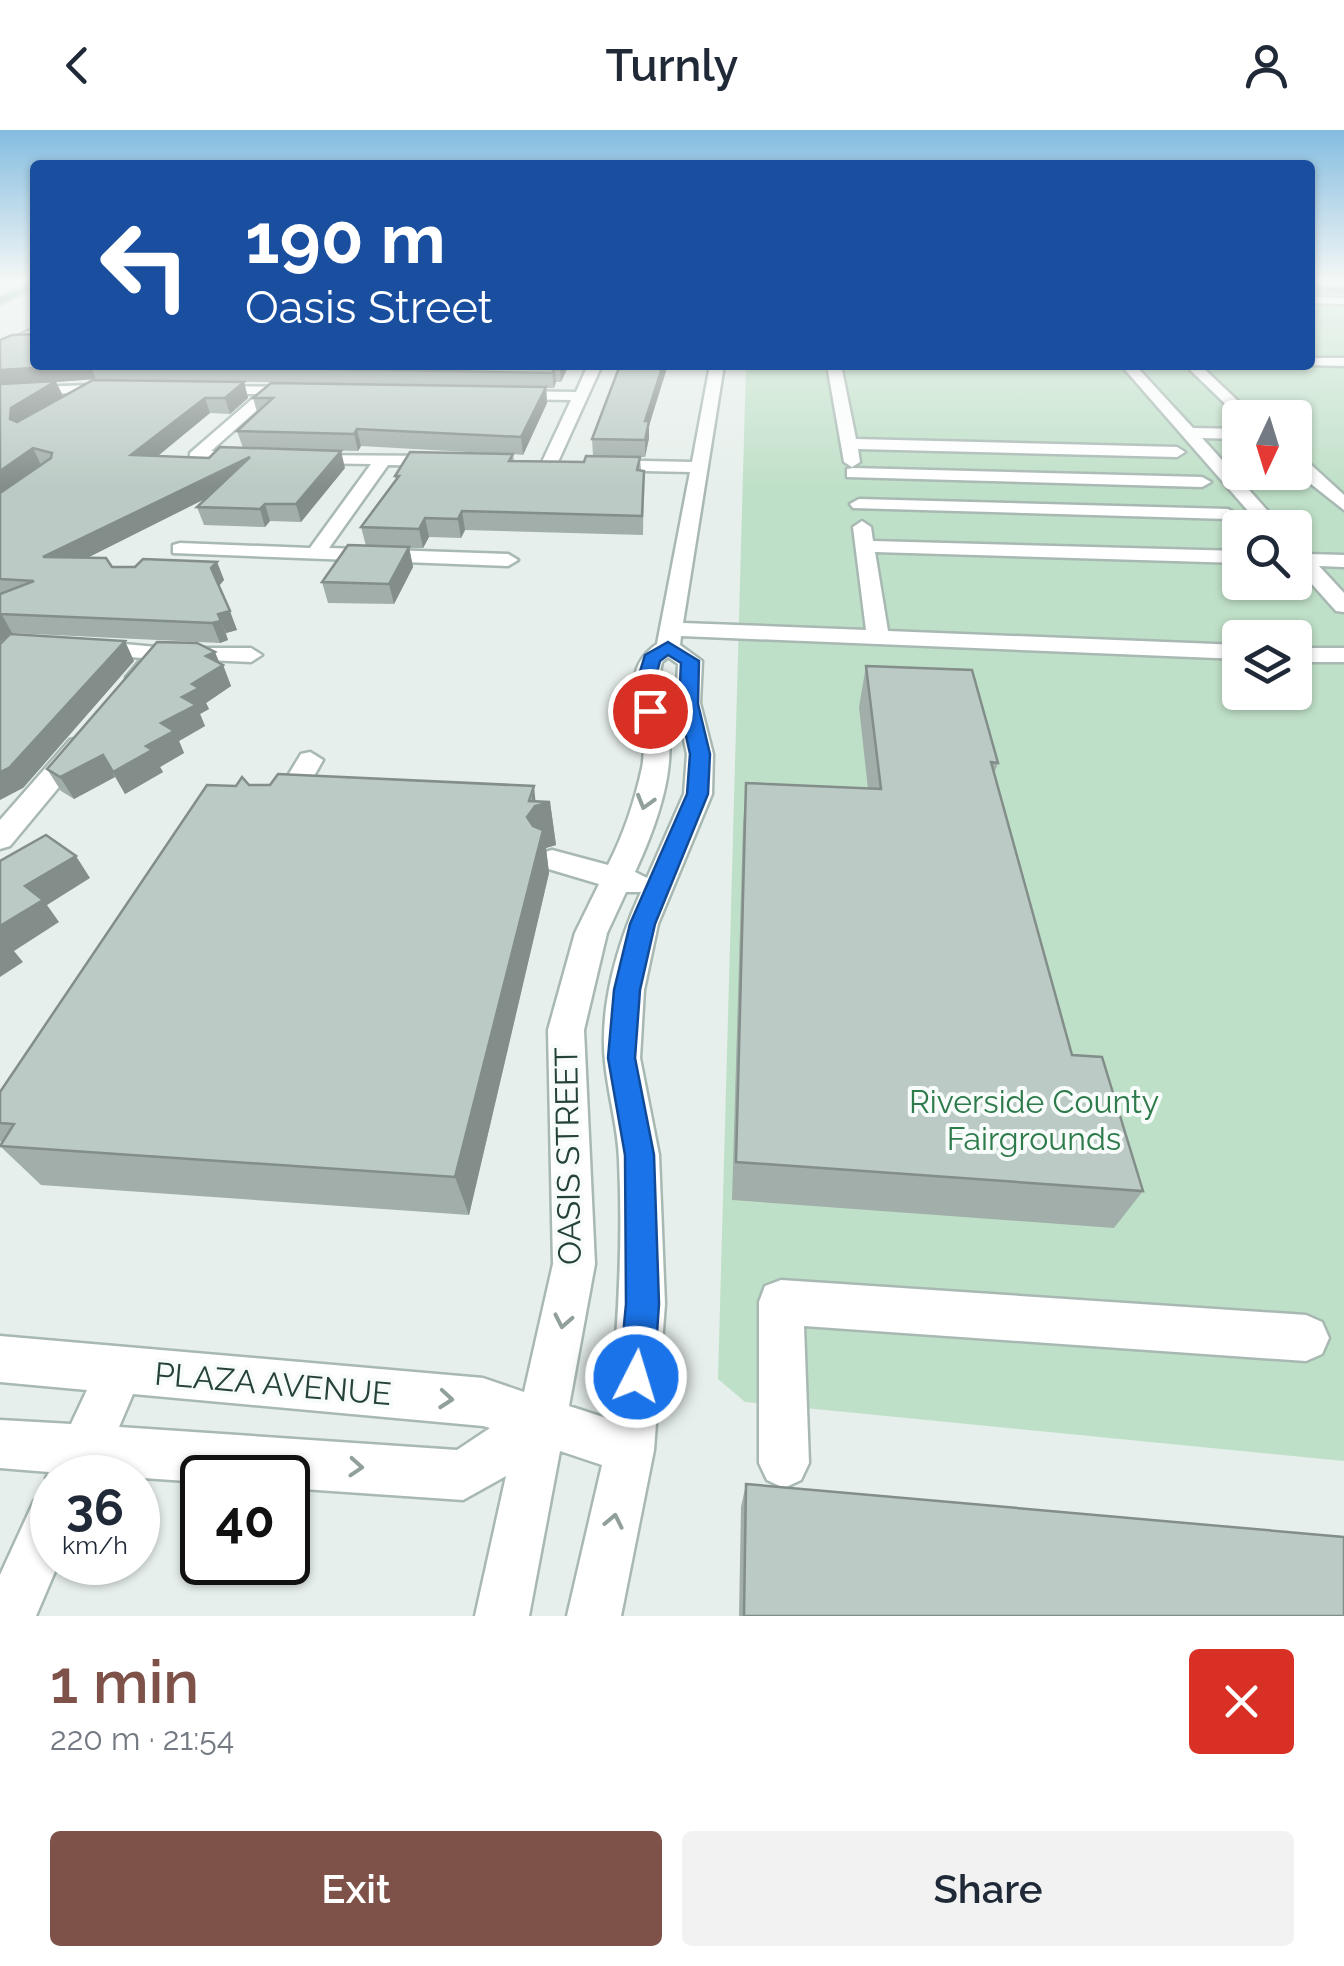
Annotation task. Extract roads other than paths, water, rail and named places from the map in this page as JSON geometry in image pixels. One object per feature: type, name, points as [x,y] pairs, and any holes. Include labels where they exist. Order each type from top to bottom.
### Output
[{"type":"street","points":[[1315,362],[1344,362]]},
{"type":"street","points":[[568,464],[540,464],[582,396],[593,370]]},
{"type":"street","name":"OASIS STREET","points":[[594,1616],[630,1450],[643,1304],[640,1155],[622,1058],[627,990],[642,924],[632,847],[656,765],[656,735],[644,688],[652,658],[670,638],[716,370]]},
{"type":"street","points":[[835,370],[878,638]]},
{"type":"street","points":[[1132,370],[1222,470]]},
{"type":"street","points":[[1197,370],[1230,400]]},
{"type":"street","points":[[68,404],[96,387]]},
{"type":"street","points":[[0,392],[135,388]]},
{"type":"street","points":[[193,389],[329,391]]},
{"type":"street","points":[[271,390],[196,456],[456,462]]},
{"type":"street","points":[[485,394],[582,396]]},
{"type":"street","points":[[1189,433],[1222,434]]},
{"type":"street","points":[[1165,438],[1225,510]]},
{"type":"street","points":[[849,444],[1177,452]]},
{"type":"street","points":[[316,553],[383,460]]},
{"type":"street","points":[[586,464],[700,467]]},
{"type":"street","points":[[854,474],[1202,482]]},
{"type":"street","points":[[1312,475],[1344,504]]},
{"type":"street","points":[[1312,478],[1316,478]]},
{"type":"street","points":[[1240,490],[1258,510]]},
{"type":"street","points":[[859,504],[1222,520]]},
{"type":"street","points":[[864,546],[1222,557]]},
{"type":"street","points":[[180,549],[508,560]]},
{"type":"street","points":[[1312,558],[1344,561]]},
{"type":"street","points":[[1312,572],[1344,606]]},
{"type":"street","points":[[670,638],[878,638],[1222,651]]},
{"type":"street","points":[[68,647],[251,655]]},
{"type":"street","points":[[122,696],[158,652]]},
{"type":"street","points":[[1312,655],[1344,655]]},
{"type":"street","points":[[0,839],[98,724]]},
{"type":"street","points":[[277,816],[310,760]]},
{"type":"street","points":[[552,860],[637,884]]},
{"type":"street","name":"OASIS STREET","points":[[502,1616],[574,1264],[566,1030],[591,933],[637,884]]},
{"type":"street","points":[[784,1463],[781,1302],[1306,1338]]},
{"type":"street","name":"PLAZA AVENUE","points":[[0,1359],[483,1402],[630,1450]]},
{"type":"street","points":[[81,1455],[120,1371]]},
{"type":"street","points":[[160,1465],[463,1475],[543,1422]]},
{"type":"street","points":[[0,1444],[48,1455]]},
{"type":"street","points":[[8,1616],[30,1568]]},
{"type":"park label","name":"Riverside County Fairgrounds","points":[[1034,1120]]}]
